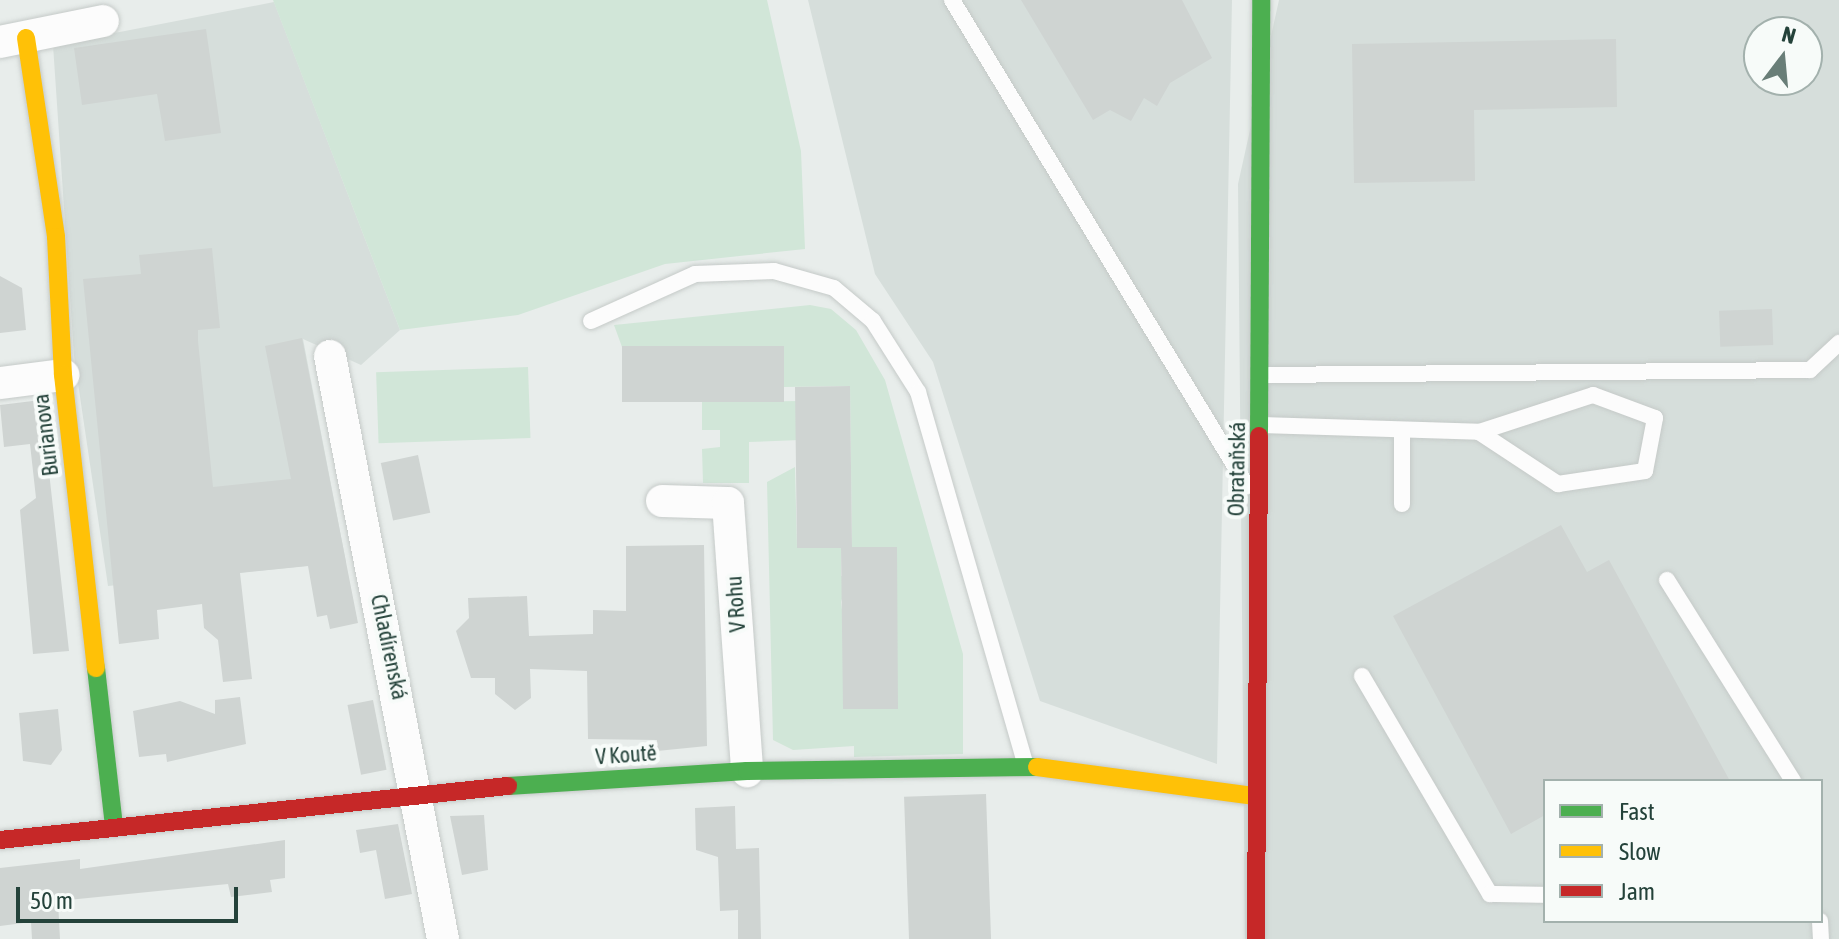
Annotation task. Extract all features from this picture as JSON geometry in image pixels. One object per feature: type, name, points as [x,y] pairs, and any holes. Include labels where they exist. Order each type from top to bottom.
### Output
[{"type":"street","name":"Obrataňská","points":[[1256,939],[1255,796],[1262,375],[1261,0]]},
{"type":"street","points":[[13,40],[103,21]]},
{"type":"street","name":"Burianova","points":[[13,40],[56,237],[63,375],[114,827]]},
{"type":"street","name":"Chladírenská","points":[[330,356],[419,792],[443,939]]},
{"type":"street","points":[[0,383],[63,375]]},
{"type":"street","name":"V Rohu","points":[[662,501],[728,503],[747,771]]},
{"type":"street","name":"V Koutě","points":[[0,840],[419,792],[747,771],[1025,765],[1255,796]]},
{"type":"lane","points":[[952,0],[1260,508]]},
{"type":"lane","points":[[591,321],[695,274],[774,271],[834,288],[873,321],[918,392],[1025,765]]},
{"type":"lane","points":[[1262,375],[1810,370],[1839,343]]},
{"type":"lane","points":[[1261,425],[1479,432],[1593,395],[1655,418],[1645,471],[1558,484],[1479,432]]},
{"type":"lane","points":[[1402,430],[1402,504]]},
{"type":"lane","points":[[1667,580],[1792,779]]},
{"type":"lane","points":[[1362,676],[1490,894],[1543,895]]},
{"type":"shaded area","points":[[808,0],[1232,0],[1217,764],[1040,701],[933,362],[875,274]]},
{"type":"shaded area","points":[[1279,0],[1839,0],[1839,939],[1245,939],[1238,184]]},
{"type":"shaded area","points":[[274,2],[400,330],[361,365],[303,339],[346,562],[108,586],[74,356],[53,45]]},
{"type":"green space","points":[[273,0],[767,0],[801,151],[805,249],[665,264],[518,315],[400,330]]},
{"type":"green space","points":[[810,305],[831,309],[856,330],[885,380],[963,654],[963,754],[854,757],[854,746],[793,750],[773,740],[767,482],[795,467],[797,548],[841,548],[841,576],[849,576],[841,602],[851,681],[843,682],[843,709],[897,709],[852,547],[850,386],[784,387],[784,347],[622,347],[614,325]]},
{"type":"green space","points":[[528,367],[530,438],[379,443],[376,372]]},
{"type":"green space","points":[[800,401],[800,440],[749,442],[749,483],[703,483],[702,449],[720,447],[720,430],[702,430],[702,402]]},
{"type":"building","points":[[1021,0],[1182,0],[1212,58],[1170,83],[1157,106],[1144,98],[1131,121],[1110,110],[1093,120]]},
{"type":"building","points":[[206,29],[221,133],[165,141],[157,94],[82,105],[74,48]]},
{"type":"building","points":[[1616,39],[1617,107],[1474,110],[1475,181],[1354,183],[1352,44]]},
{"type":"building","points":[[212,248],[220,328],[198,330],[198,341],[213,487],[291,479],[265,346],[302,338],[358,623],[330,629],[327,615],[317,617],[308,566],[240,573],[252,679],[223,682],[218,640],[204,628],[202,604],[157,610],[159,639],[119,644],[83,279],[141,274],[139,255]]},
{"type":"building","points":[[0,276],[22,288],[26,330],[0,333]]},
{"type":"building","points":[[1772,309],[1773,345],[1720,347],[1719,311]]},
{"type":"building","points":[[622,346],[784,346],[784,402],[622,402]]},
{"type":"building","points":[[850,386],[852,547],[897,547],[898,709],[843,709],[841,548],[797,548],[795,387]]},
{"type":"building","points":[[41,400],[69,651],[33,654],[20,510],[36,498],[30,444],[4,447],[0,405]]},
{"type":"building","points":[[418,455],[430,513],[393,521],[381,463]]},
{"type":"building","points":[[1561,525],[1587,572],[1609,560],[1729,779],[1543,779],[1543,816],[1511,834],[1393,616]]},
{"type":"building","points":[[704,545],[707,746],[657,751],[657,740],[588,739],[587,671],[530,669],[531,698],[515,710],[495,694],[495,678],[471,678],[456,631],[469,618],[468,598],[527,596],[529,636],[593,634],[593,610],[626,611],[626,546]]},
{"type":"building","points":[[240,697],[246,744],[167,762],[166,754],[139,757],[133,711],[180,701],[215,714],[215,700]]},
{"type":"building","points":[[373,700],[387,770],[361,775],[347,705]]},
{"type":"building","points":[[58,709],[62,750],[51,765],[23,761],[19,713]]},
{"type":"building","points":[[986,794],[991,939],[909,939],[904,797]]},
{"type":"building","points":[[735,806],[736,849],[759,848],[761,939],[738,939],[738,910],[720,911],[718,857],[696,850],[695,808]]},
{"type":"building","points":[[484,815],[488,870],[462,875],[450,816]]},
{"type":"building","points":[[398,824],[412,894],[385,899],[376,850],[360,853],[356,830]]},
{"type":"building","points":[[285,840],[285,878],[270,880],[272,892],[231,897],[228,884],[58,901],[60,939],[32,939],[31,922],[0,926],[0,868],[80,859],[80,869]]},
{"type":"traffic: fast","points":[[1259,436],[1261,0]]},
{"type":"traffic: fast","points":[[96,668],[114,827]]},
{"type":"traffic: fast","points":[[508,786],[747,771],[1037,767]]},
{"type":"traffic: slow","points":[[26,38],[56,237],[63,375],[96,668]]},
{"type":"traffic: slow","points":[[1037,767],[1255,796]]},
{"type":"traffic: jam","points":[[1256,939],[1259,436]]},
{"type":"traffic: jam","points":[[0,840],[508,786]]}]
